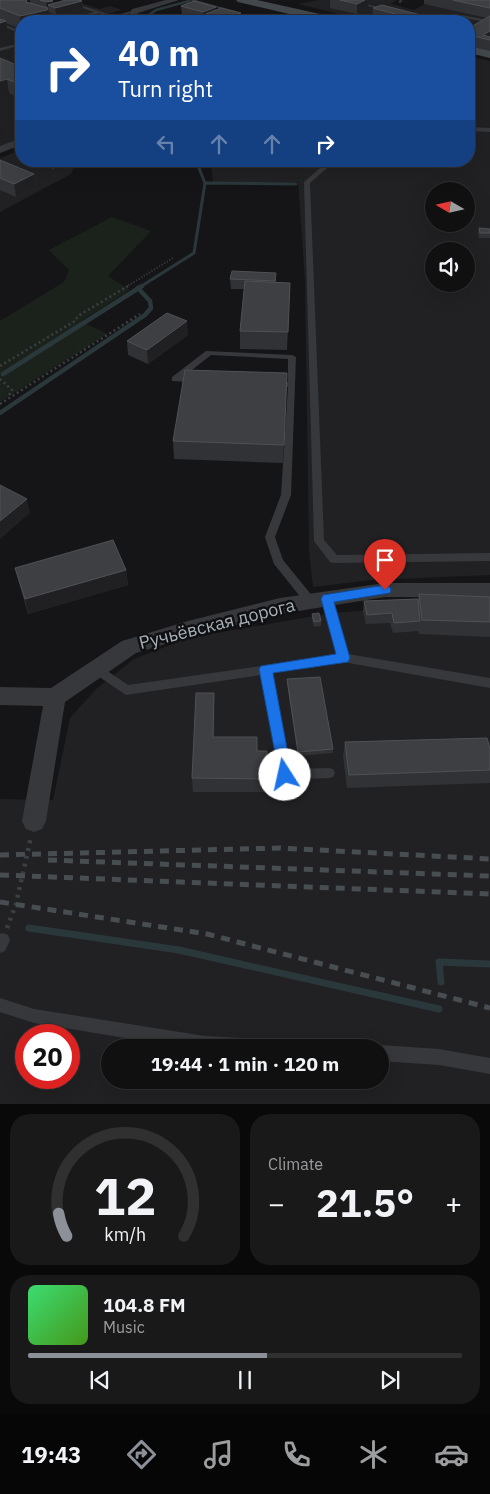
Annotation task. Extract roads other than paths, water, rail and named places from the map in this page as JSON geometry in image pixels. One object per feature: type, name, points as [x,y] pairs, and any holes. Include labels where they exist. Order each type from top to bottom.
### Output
[{"type":"main road","points":[[242,0],[308,15]]},
{"type":"main road","points":[[263,0],[333,15]]},
{"type":"main road","points":[[475,50],[490,54]]},
{"type":"main road","points":[[475,54],[490,58]]},
{"type":"street","points":[[133,15],[135,11],[176,0]]},
{"type":"street","points":[[0,150],[15,144]]},
{"type":"street","name":"Ручьёвская дорога","points":[[54,697],[129,647],[188,628],[280,606],[385,590],[490,590]]},
{"type":"street","points":[[0,696],[54,697],[34,821]]},
{"type":"lane","points":[[191,0],[241,13]]},
{"type":"lane","points":[[344,0],[394,12]]},
{"type":"lane","points":[[82,6],[108,15]]},
{"type":"lane","points":[[370,15],[386,9]]},
{"type":"lane","points":[[122,15],[135,11]]},
{"type":"lane","points":[[87,15],[98,12]]},
{"type":"lane","points":[[477,25],[487,21]]},
{"type":"lane","points":[[2,24],[15,29]]},
{"type":"lane","points":[[0,50],[15,46]]},
{"type":"lane","points":[[475,129],[490,130]]},
{"type":"lane","points":[[325,167],[307,182],[318,541],[334,559],[490,557]]},
{"type":"lane","points":[[292,385],[175,379],[209,353],[292,357],[292,385],[286,495],[270,537],[278,561],[318,600],[343,658]]},
{"type":"lane","points":[[96,669],[126,690],[343,658],[490,683]]},
{"type":"lane","points":[[266,669],[285,775],[329,773]]},
{"type":"lane","points":[[0,1005],[34,1016],[180,1039]]},
{"type":"lane","points":[[389,1054],[439,1057],[490,1066]]},
{"type":"waterway","points":[[149,15],[156,10],[189,1]]},
{"type":"waterway","points":[[201,167],[199,168],[205,183]]},
{"type":"waterway","points":[[140,287],[194,253],[205,183]]},
{"type":"waterway","points":[[205,183],[296,184]]},
{"type":"waterway","points":[[138,288],[142,286]]},
{"type":"waterway","points":[[0,413],[145,315],[151,308],[150,301],[138,288]]},
{"type":"waterway","points":[[3,374],[138,288]]},
{"type":"waterway","points":[[29,928],[179,950],[439,1009]]},
{"type":"waterway","points":[[441,982],[439,962],[490,964]]},
{"type":"railway","points":[[0,855],[280,848],[490,859]]},
{"type":"railway","points":[[48,860],[490,876]]},
{"type":"railway","points":[[0,875],[490,894]]},
{"type":"railway","points":[[0,902],[207,934],[490,1008]]}]
